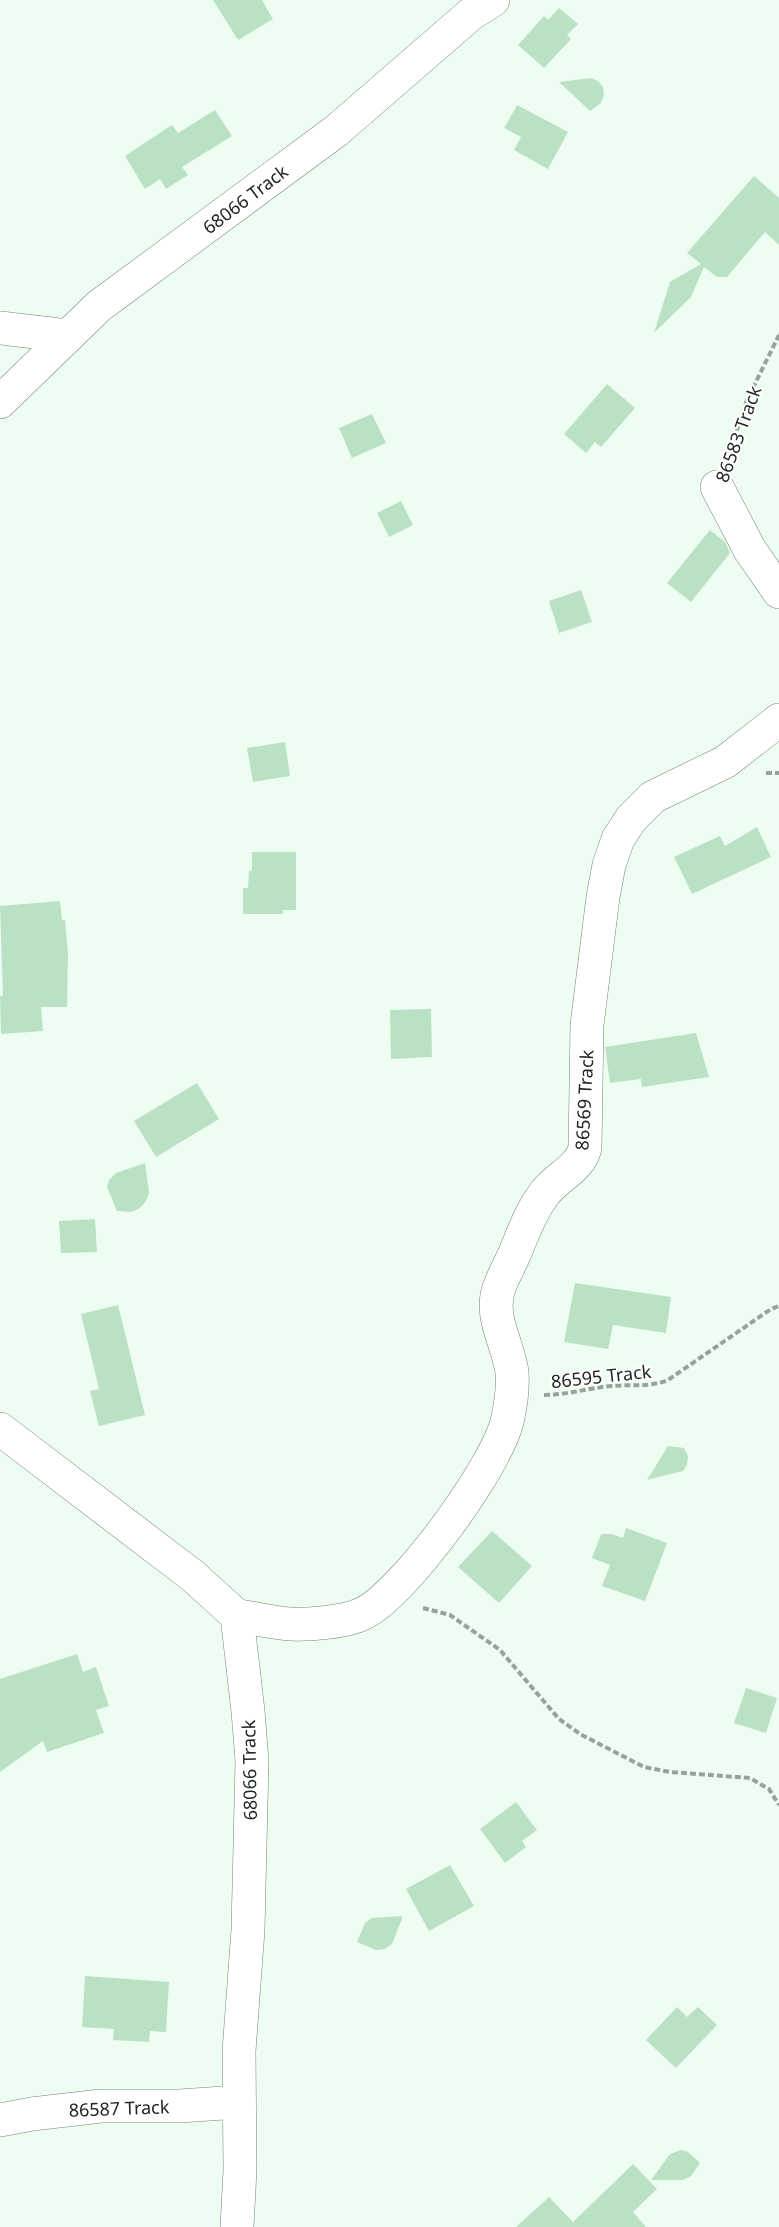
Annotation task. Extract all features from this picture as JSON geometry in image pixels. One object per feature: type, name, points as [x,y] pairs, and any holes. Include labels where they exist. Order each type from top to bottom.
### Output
[{"type":"street","name":"68066 Track","points":[[0,402],[99,306],[336,131],[471,14],[492,0]]},
{"type":"street","points":[[0,328],[68,336]]},
{"type":"street","name":"86583 Track","points":[[717,487],[750,550],[779,592]]},
{"type":"street","name":"86569 Track","points":[[237,1616],[292,1624],[339,1620],[363,1614],[388,1595],[424,1556],[481,1478],[501,1442],[508,1418],[512,1373],[497,1318],[495,1305],[499,1289],[534,1208],[546,1191],[580,1161],[583,1154],[586,1131],[587,1025],[609,865],[618,839],[631,819],[653,797],[725,762],[779,720]]},
{"type":"street","points":[[0,1429],[193,1576],[237,1616]]},
{"type":"street","name":"68066 Track","points":[[237,1616],[252,1761],[248,1930],[239,2051],[237,2227]]},
{"type":"street","name":"86587 Track","points":[[0,2121],[32,2114],[101,2106],[179,2106],[239,2102]]},
{"type":"path","name":"86583 Track","points":[[717,487],[747,400],[779,335]]},
{"type":"path","name":"86595 Track","points":[[510,1394],[568,1394],[611,1386],[656,1385],[668,1380],[771,1309],[779,1306]]},
{"type":"path","points":[[418,1608],[427,1608],[450,1615],[500,1650],[559,1719],[580,1734],[644,1767],[670,1773],[750,1778],[770,1789],[779,1804]]},
{"type":"building","points":[[213,0],[262,0],[273,19],[238,40]]},
{"type":"building","points":[[559,8],[578,24],[567,35],[571,39],[544,68],[518,45],[544,16],[548,20]]},
{"type":"building","points":[[591,78],[603,87],[604,95],[601,103],[590,111],[559,82]]},
{"type":"building","points":[[517,105],[568,132],[548,169],[514,150],[521,137],[504,128]]},
{"type":"building","points":[[215,110],[232,136],[182,167],[188,175],[166,189],[160,179],[145,189],[125,156],[172,125],[178,133]]},
{"type":"building","points":[[754,176],[779,198],[779,245],[765,232],[727,277],[717,277],[704,267],[691,297],[654,333],[670,282],[701,264],[687,253]]},
{"type":"building","points":[[607,384],[635,408],[601,447],[595,442],[586,453],[564,434]]},
{"type":"building","points":[[372,414],[386,443],[352,458],[339,428]]},
{"type":"building","points":[[401,501],[413,525],[389,537],[377,513]]},
{"type":"building","points":[[710,530],[725,542],[730,553],[691,602],[667,583]]},
{"type":"building","points":[[581,590],[592,622],[559,633],[549,601]]},
{"type":"building","points":[[285,742],[290,776],[253,782],[247,748]]},
{"type":"building","points":[[757,827],[771,857],[692,894],[674,857],[720,836],[725,846]]},
{"type":"building","points":[[252,852],[296,852],[296,910],[283,910],[283,914],[243,914],[243,888],[248,888],[249,871],[252,871]]},
{"type":"building","points":[[60,901],[62,920],[65,920],[68,953],[67,1007],[41,1007],[43,1031],[1,1034],[0,996],[3,996],[0,906]]},
{"type":"building","points":[[431,1009],[432,1057],[391,1059],[390,1010]]},
{"type":"building","points":[[696,1033],[709,1077],[642,1087],[641,1079],[610,1083],[605,1047]]},
{"type":"building","points":[[197,1083],[219,1119],[156,1157],[134,1121]]},
{"type":"building","points":[[145,1163],[149,1193],[146,1201],[140,1208],[131,1212],[117,1211],[107,1187],[109,1180],[116,1173]]},
{"type":"building","points":[[95,1219],[97,1252],[61,1253],[59,1221]]},
{"type":"building","points":[[575,1283],[671,1297],[666,1333],[613,1325],[608,1349],[564,1342]]},
{"type":"building","points":[[118,1305],[145,1415],[99,1426],[90,1391],[99,1389],[81,1314]]},
{"type":"building","points":[[668,1446],[684,1448],[688,1456],[687,1465],[683,1471],[647,1480]]},
{"type":"building","points":[[626,1528],[667,1543],[645,1601],[602,1586],[610,1565],[592,1558],[601,1534],[612,1534],[623,1538]]},
{"type":"building","points":[[492,1531],[532,1566],[499,1603],[458,1567]]},
{"type":"building","points":[[77,1654],[83,1672],[96,1667],[109,1706],[96,1710],[104,1733],[47,1752],[43,1741],[0,1772],[0,1679]]},
{"type":"building","points":[[746,1688],[777,1698],[766,1733],[734,1723]]},
{"type":"building","points":[[516,1802],[537,1830],[522,1841],[526,1847],[505,1863],[480,1829]]},
{"type":"building","points":[[450,1865],[474,1906],[429,1931],[406,1889]]},
{"type":"building","points":[[403,1916],[392,1944],[385,1949],[376,1950],[357,1942],[365,1923],[372,1918]]},
{"type":"building","points":[[85,1976],[169,1982],[166,2032],[150,2031],[149,2042],[113,2040],[114,2029],[82,2027]]},
{"type":"building","points":[[677,2007],[687,2017],[698,2007],[717,2025],[676,2068],[646,2040]]},
{"type":"building","points":[[681,2150],[688,2152],[700,2163],[691,2176],[683,2180],[651,2180],[670,2154]]},
{"type":"building","points":[[633,2164],[657,2189],[633,2212],[646,2227],[516,2227],[549,2197],[573,2222]]}]
